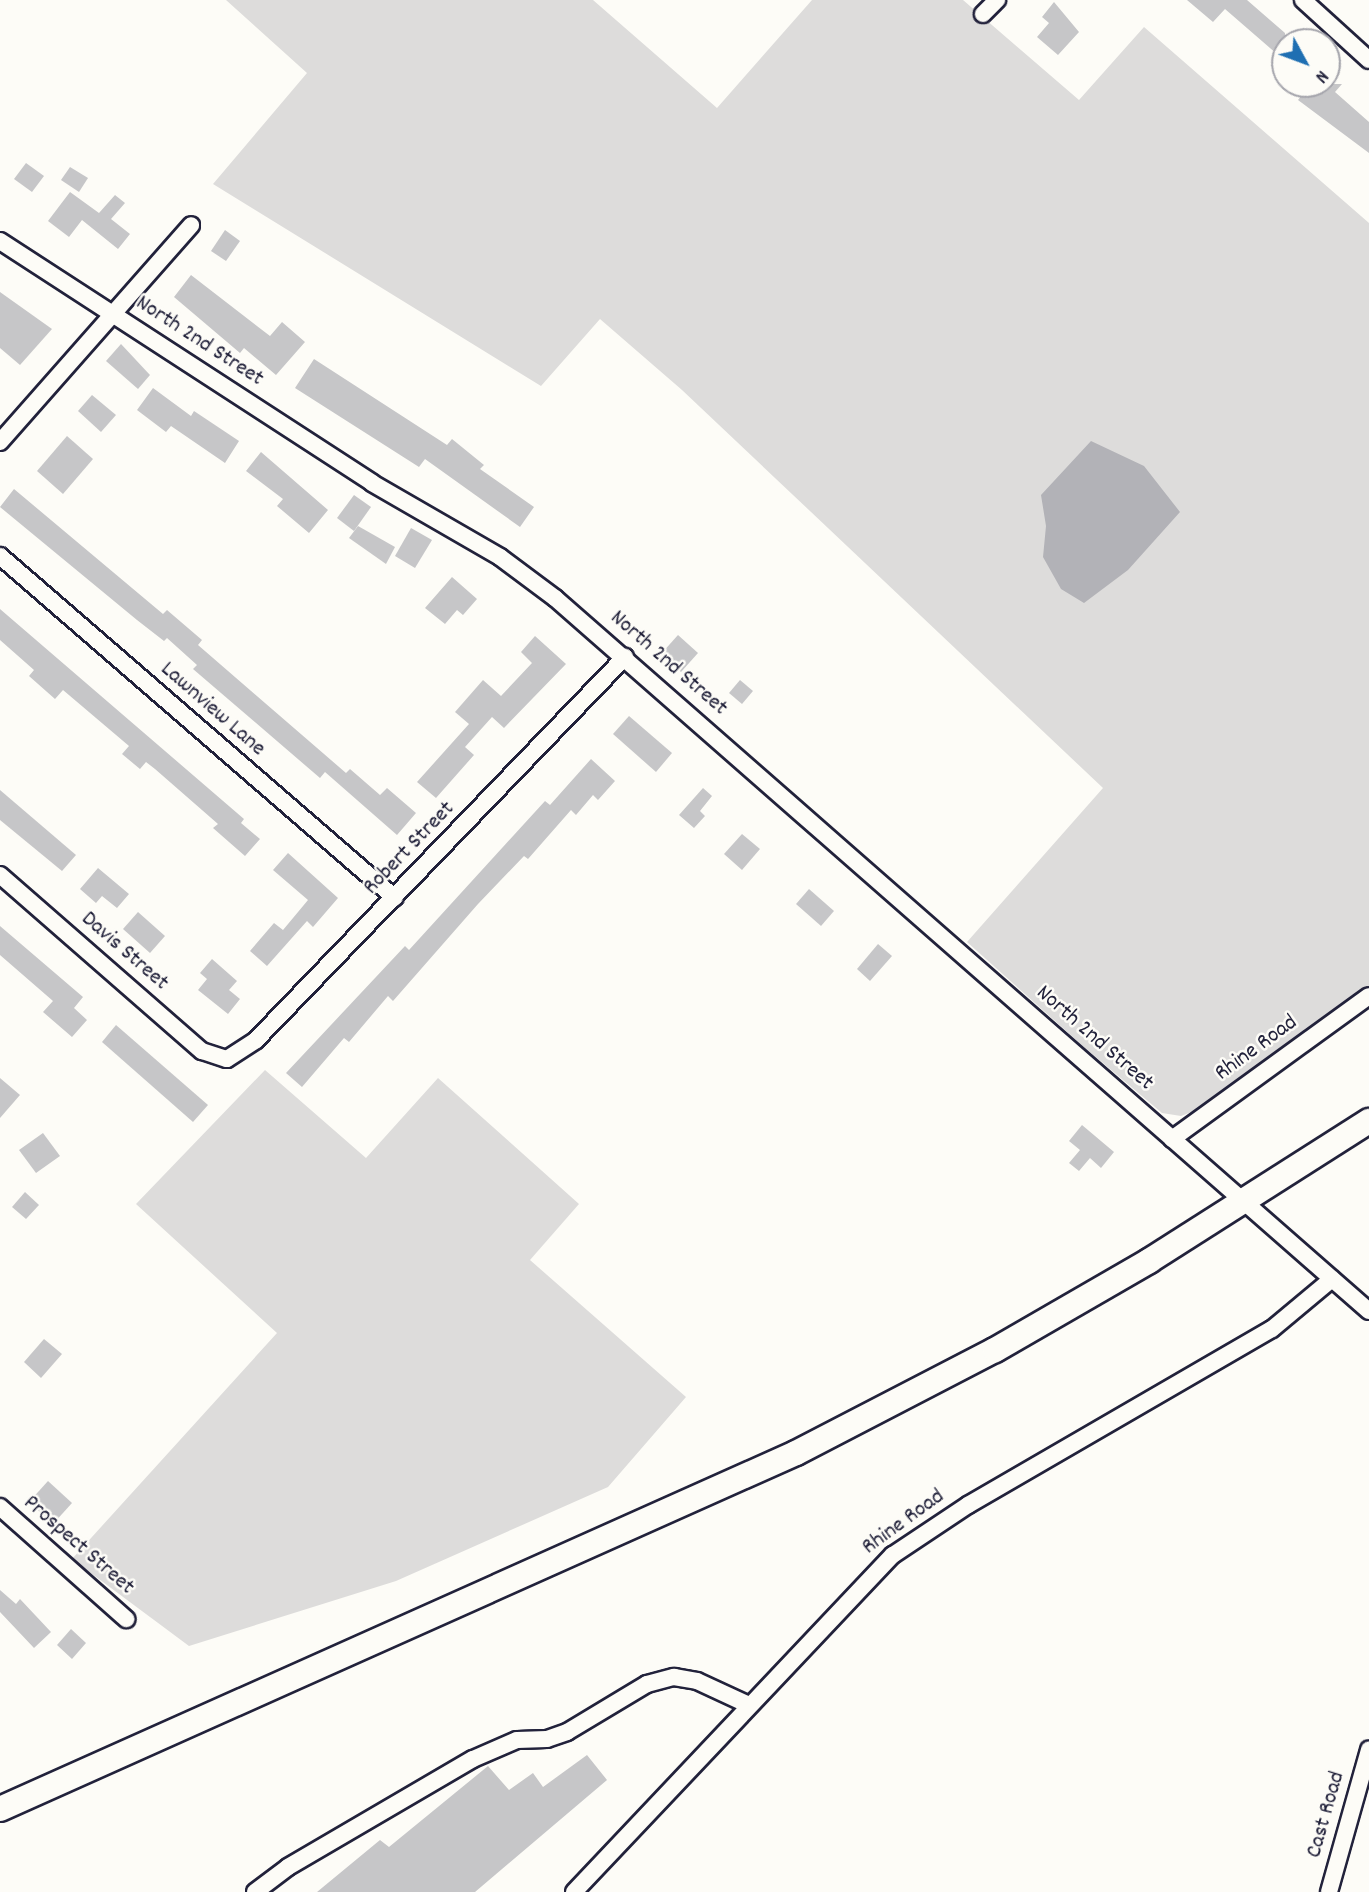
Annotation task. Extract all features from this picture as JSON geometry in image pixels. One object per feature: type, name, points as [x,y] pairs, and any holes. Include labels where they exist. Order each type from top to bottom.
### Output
[{"type":"highway","points":[[0,1809],[796,1454],[995,1350],[1246,1202],[1369,1121]]},
{"type":"street","points":[[983,14],[997,0]]},
{"type":"street","points":[[1303,0],[1369,60]]},
{"type":"street","points":[[0,442],[191,225]]},
{"type":"street","name":"North 2nd Street","points":[[0,241],[372,483],[500,557],[625,657],[1369,1311]]},
{"type":"street","name":"Lawnview Lane","points":[[0,556],[395,898]]},
{"type":"street","name":"Robert Street","points":[[220,1060],[256,1040],[625,657]]},
{"type":"street","name":"Davis Street","points":[[0,875],[202,1051],[220,1060]]},
{"type":"street","name":"Rhine Road","points":[[1172,1139],[1369,996]]},
{"type":"street","name":"Rhine Road","points":[[574,1892],[867,1579],[918,1536],[1272,1329],[1332,1279]]},
{"type":"street","name":"Prospect Street","points":[[0,1507],[126,1619]]},
{"type":"street","points":[[255,1892],[288,1867],[473,1759],[517,1740],[547,1739],[567,1732],[648,1684],[674,1677],[697,1681],[749,1705]]},
{"type":"street","name":"Cast Road","points":[[1329,1892],[1369,1749]]},
{"type":"shaded area","points":[[226,0],[593,0],[717,108],[812,0],[963,0],[1079,100],[1144,27],[1369,223],[1369,988],[1214,1103],[1181,1116],[1162,1113],[1084,1047],[967,942],[1103,788],[682,390],[600,319],[541,386],[213,184],[307,73]]},
{"type":"shaded area","points":[[1091,441],[1144,466],[1180,512],[1128,570],[1084,603],[1061,589],[1043,557],[1046,526],[1041,495]]},
{"type":"shaded area","points":[[265,1070],[366,1158],[438,1078],[579,1204],[530,1260],[686,1397],[608,1487],[396,1581],[189,1646],[72,1559],[277,1333],[136,1204]]},
{"type":"building","points":[[1187,0],[1247,0],[1279,28],[1271,28],[1271,49],[1225,9],[1213,22]]},
{"type":"building","points":[[1054,2],[1079,32],[1058,55],[1037,37],[1049,23],[1042,17]]},
{"type":"building","points":[[1341,97],[1369,122],[1369,153],[1298,100]]},
{"type":"building","points":[[26,163],[44,176],[32,192],[14,179]]},
{"type":"building","points":[[70,167],[88,178],[79,192],[61,180]]},
{"type":"building","points":[[70,192],[99,213],[115,195],[125,203],[111,219],[130,234],[118,249],[82,220],[69,237],[48,221]]},
{"type":"building","points":[[225,230],[240,241],[226,261],[211,251]]},
{"type":"building","points":[[191,275],[270,336],[282,322],[305,342],[276,375],[244,348],[240,353],[174,297]]},
{"type":"building","points":[[0,292],[52,329],[20,365],[0,348]]},
{"type":"building","points":[[121,344],[150,375],[138,389],[106,361]]},
{"type":"building","points":[[314,359],[447,445],[452,439],[484,465],[480,469],[534,507],[520,527],[425,459],[419,467],[295,388]]},
{"type":"building","points":[[153,388],[191,416],[194,411],[239,441],[225,463],[171,426],[166,432],[137,410]]},
{"type":"building","points":[[92,395],[116,415],[101,432],[78,411]]},
{"type":"building","points":[[67,436],[93,459],[63,494],[37,471]]},
{"type":"building","points":[[261,452],[328,510],[309,533],[277,506],[283,499],[246,471]]},
{"type":"building","points":[[14,489],[163,614],[167,610],[202,640],[198,645],[346,773],[350,769],[380,795],[387,788],[416,813],[397,835],[325,772],[320,778],[193,669],[197,665],[167,638],[164,641],[137,620],[0,507]]},
{"type":"building","points":[[354,495],[371,507],[354,531],[337,518]]},
{"type":"building","points":[[358,526],[395,547],[386,564],[349,538]]},
{"type":"building","points":[[411,528],[432,540],[415,568],[395,556]]},
{"type":"building","points":[[452,577],[477,599],[463,615],[457,610],[445,624],[425,608]]},
{"type":"building","points":[[0,609],[244,819],[241,823],[260,839],[245,856],[213,828],[218,824],[155,769],[146,762],[140,769],[122,754],[129,746],[63,690],[55,699],[29,676],[34,670],[0,640]]},
{"type":"building","points":[[678,635],[698,653],[681,672],[661,654]]},
{"type":"building","points":[[535,636],[566,664],[504,728],[492,717],[465,747],[474,755],[436,798],[417,782],[469,724],[455,712],[483,680],[501,696],[532,663],[521,652]]},
{"type":"building","points":[[740,680],[753,691],[742,704],[729,693]]},
{"type":"building","points":[[629,716],[672,753],[656,772],[613,734]]},
{"type":"building","points":[[591,759],[615,781],[598,800],[593,795],[576,815],[571,810],[528,859],[524,856],[478,904],[393,1001],[388,996],[349,1042],[344,1038],[302,1087],[286,1073],[405,946],[409,950],[545,801],[550,805]]},
{"type":"building","points":[[703,788],[712,796],[700,811],[705,816],[694,828],[679,815]]},
{"type":"building","points":[[0,790],[76,855],[62,871],[0,820]]},
{"type":"building","points":[[742,834],[760,849],[742,870],[724,854]]},
{"type":"building","points":[[288,853],[338,898],[313,927],[307,921],[267,966],[250,951],[274,923],[283,930],[308,900],[273,870]]},
{"type":"building","points":[[98,868],[129,894],[117,908],[102,896],[96,903],[80,889]]},
{"type":"building","points":[[809,889],[834,911],[821,926],[796,904]]},
{"type":"building","points":[[138,912],[165,936],[150,953],[123,929]]},
{"type":"building","points":[[0,926],[83,997],[74,1008],[87,1020],[72,1037],[43,1012],[53,1001],[0,955]]},
{"type":"building","points":[[878,944],[892,956],[870,981],[857,969]]},
{"type":"building","points":[[212,959],[237,981],[229,990],[240,999],[228,1014],[198,990],[207,979],[200,973]]},
{"type":"building","points":[[116,1025],[208,1105],[193,1122],[102,1042]]},
{"type":"building","points":[[0,1078],[20,1095],[0,1118]]},
{"type":"building","points":[[1082,1125],[1114,1152],[1101,1168],[1090,1158],[1079,1171],[1069,1163],[1080,1150],[1069,1141]]},
{"type":"building","points":[[43,1133],[60,1156],[36,1173],[19,1150]]},
{"type":"building","points":[[25,1192],[39,1205],[26,1219],[12,1207]]},
{"type":"building","points":[[44,1339],[62,1354],[41,1378],[24,1362]]},
{"type":"building","points":[[48,1481],[72,1503],[53,1524],[29,1502]]},
{"type":"building","points":[[0,1590],[16,1604],[20,1599],[51,1632],[34,1648],[0,1612]]},
{"type":"building","points":[[71,1629],[86,1643],[72,1659],[57,1645]]},
{"type":"building","points":[[587,1755],[607,1780],[475,1892],[317,1892],[380,1840],[389,1847],[488,1766],[509,1790],[533,1773],[543,1787]]}]
